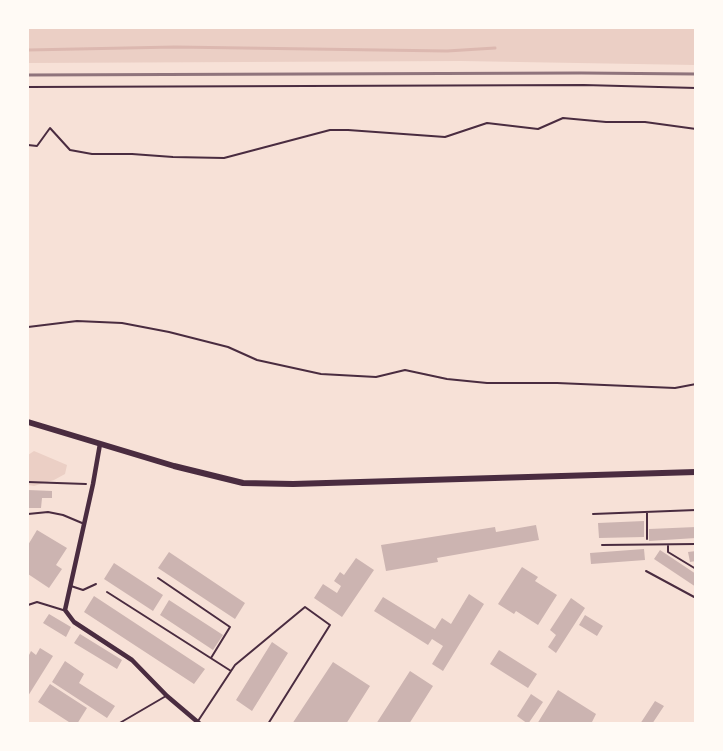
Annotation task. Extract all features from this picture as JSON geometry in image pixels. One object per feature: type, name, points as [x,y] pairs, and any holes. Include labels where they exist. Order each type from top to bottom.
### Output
[{"type":"main road","points":[[28,422],[174,466],[243,483],[293,484],[696,472]]},
{"type":"street","points":[[100,444],[66,610],[74,622],[132,660],[167,696],[199,723]]},
{"type":"lane","points":[[28,327],[77,321],[122,323],[169,332],[228,348],[257,360],[321,374],[376,377],[405,370],[447,379],[487,383],[557,383],[675,388],[696,384]]},
{"type":"lane","points":[[28,514],[48,512],[63,515],[85,524]]},
{"type":"lane","points":[[602,545],[696,544]]},
{"type":"lane","points":[[668,545],[668,552],[696,569]]},
{"type":"lane","points":[[646,571],[696,598]]},
{"type":"lane","points":[[158,578],[230,627],[210,658]]},
{"type":"lane","points":[[71,586],[83,590],[96,584]]},
{"type":"lane","points":[[107,592],[231,671]]},
{"type":"lane","points":[[28,605],[37,602],[66,610]]},
{"type":"lane","points":[[199,723],[235,665],[305,607],[330,625],[268,724]]},
{"type":"lane","points":[[118,724],[167,696]]},
{"type":"path","points":[[28,87],[584,85],[696,88]]},
{"type":"path","points":[[28,145],[37,146],[50,128],[70,150],[92,154],[224,158],[330,130],[445,137],[487,123],[538,129],[563,118],[606,122],[645,122],[696,129]]},
{"type":"path","points":[[28,482],[93,484]]},
{"type":"path","points":[[593,514],[696,510]]},
{"type":"path","points":[[647,512],[647,544]]},
{"type":"shaded area","points":[[28,28],[695,28],[695,65],[461,61],[28,63]]},
{"type":"shaded area","points":[[34,451],[67,465],[65,474],[54,480],[34,486],[28,485],[28,455]]},
{"type":"building","points":[[28,490],[52,491],[52,498],[42,498],[41,508],[28,508]]},
{"type":"building","points":[[644,521],[644,537],[599,538],[598,523]]},
{"type":"building","points":[[536,525],[539,540],[437,558],[438,562],[386,571],[381,545],[495,527],[496,532]]},
{"type":"building","points":[[696,527],[696,538],[649,541],[649,529]]},
{"type":"building","points":[[37,530],[67,548],[56,565],[62,569],[49,588],[28,574],[28,545]]},
{"type":"building","points":[[644,549],[645,560],[591,564],[590,553]]},
{"type":"building","points":[[660,550],[696,574],[696,587],[654,559]]},
{"type":"building","points":[[696,551],[696,561],[690,562],[688,552]]},
{"type":"building","points":[[169,552],[245,603],[235,619],[158,568]]},
{"type":"building","points":[[356,558],[374,570],[342,617],[314,598],[323,584],[337,593],[341,586],[334,581],[340,572],[344,575]]},
{"type":"building","points":[[114,563],[163,595],[153,611],[104,579]]},
{"type":"building","points":[[522,567],[538,577],[535,581],[557,595],[538,625],[516,611],[514,614],[498,604]]},
{"type":"building","points":[[469,594],[484,604],[443,671],[432,664],[443,646],[432,639],[428,645],[374,611],[383,597],[435,629],[442,618],[451,624]]},
{"type":"building","points":[[94,596],[205,669],[194,684],[84,612]]},
{"type":"building","points":[[571,598],[585,608],[556,653],[548,647],[556,635],[550,630]]},
{"type":"building","points":[[169,600],[223,635],[213,650],[160,615]]},
{"type":"building","points":[[49,614],[71,627],[66,637],[43,623]]},
{"type":"building","points":[[585,615],[603,626],[597,636],[579,625]]},
{"type":"building","points":[[80,634],[122,660],[117,669],[74,643]]},
{"type":"building","points":[[272,642],[288,653],[252,711],[236,700]]},
{"type":"building","points":[[40,648],[53,656],[28,696],[28,657],[31,651],[36,655]]},
{"type":"building","points":[[499,650],[537,674],[528,688],[490,664]]},
{"type":"building","points":[[65,661],[84,674],[79,683],[115,706],[107,718],[52,682]]},
{"type":"building","points":[[333,662],[370,686],[346,724],[292,724]]},
{"type":"building","points":[[410,671],[433,686],[409,724],[376,724]]},
{"type":"building","points":[[50,684],[87,708],[77,724],[72,724],[38,702]]},
{"type":"building","points":[[558,690],[596,714],[591,724],[537,724]]},
{"type":"building","points":[[531,694],[543,702],[528,724],[517,716]]},
{"type":"building","points":[[655,701],[664,706],[652,724],[640,724]]},
{"type":"waterway","points":[[28,50],[175,47],[447,51],[495,48]]},
{"type":"railway","points":[[28,75],[696,74]]}]
